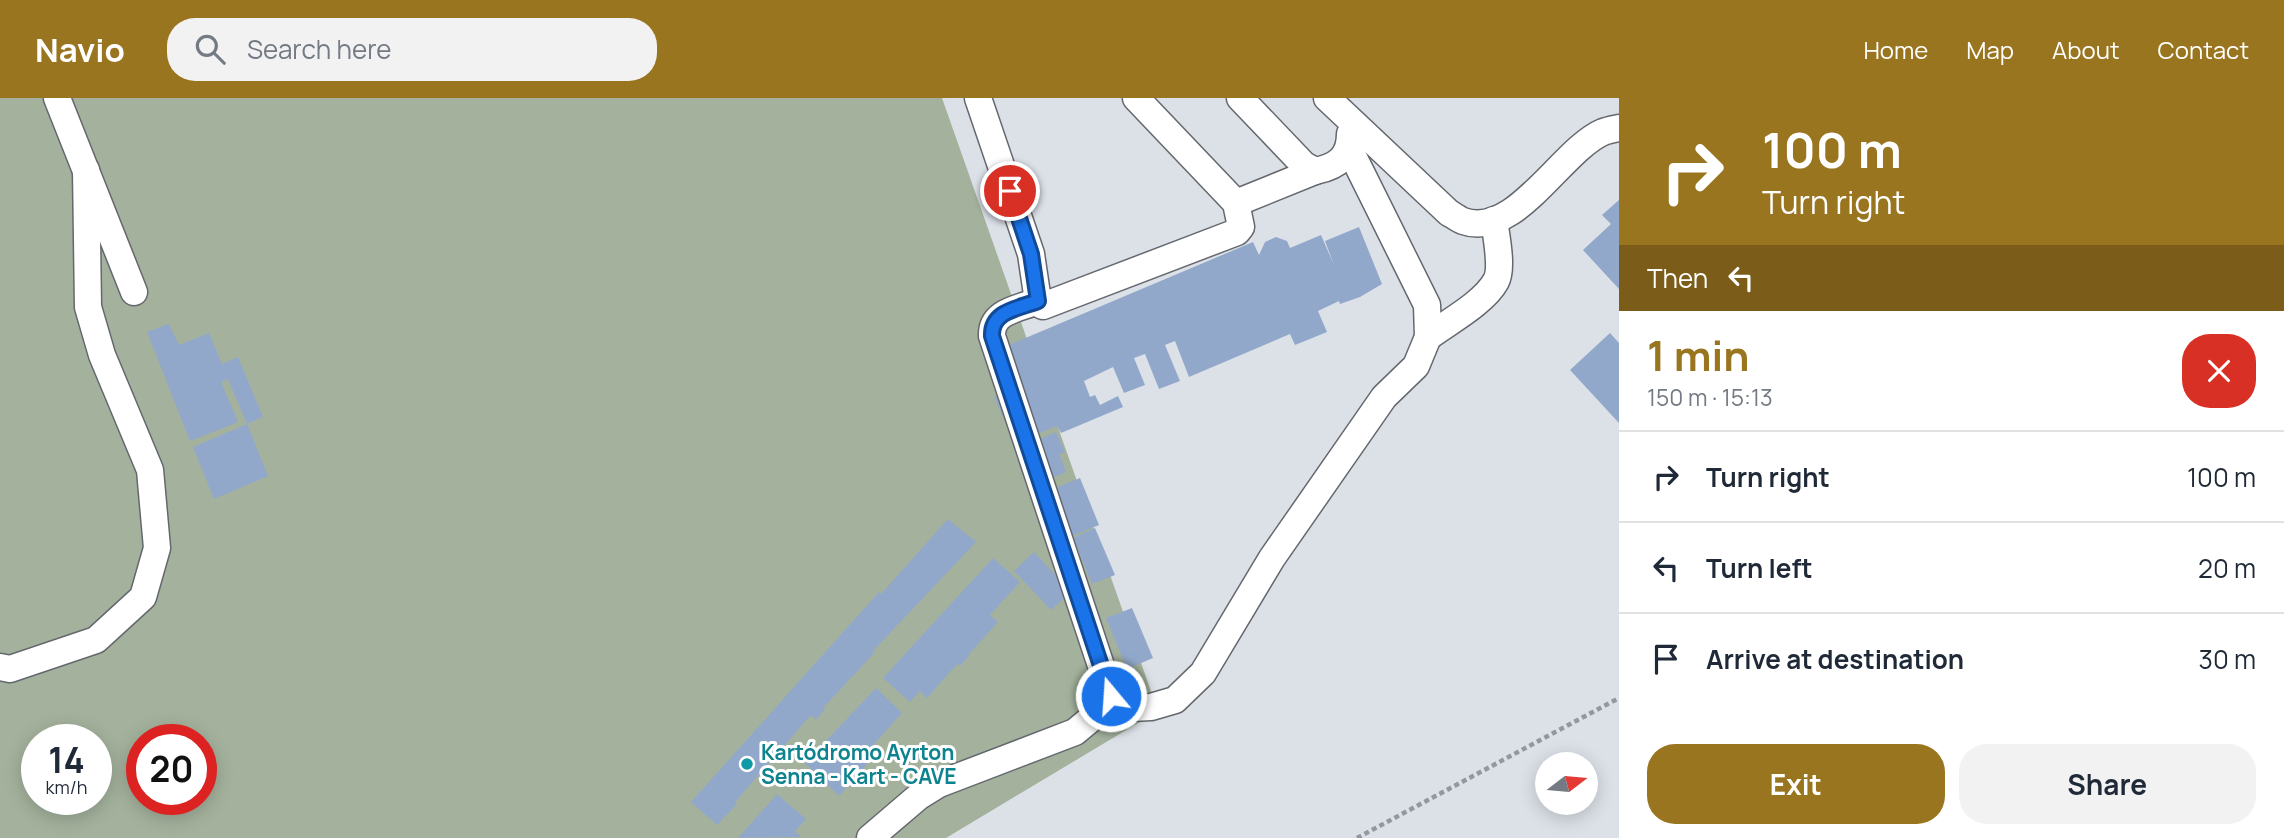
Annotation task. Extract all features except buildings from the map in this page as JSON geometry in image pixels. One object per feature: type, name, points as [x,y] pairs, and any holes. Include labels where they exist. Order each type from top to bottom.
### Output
[{"type":"lane","points":[[57,98],[134,292]]},
{"type":"lane","points":[[978,98],[1031,254],[1038,301],[1043,306],[1237,232],[1241,227],[1236,203],[1136,98]]},
{"type":"lane","points":[[1240,98],[1304,165],[1315,171]]},
{"type":"lane","points":[[1327,98],[1449,213],[1464,221],[1478,223],[1511,213],[1584,145],[1603,132],[1619,128]]},
{"type":"lane","points":[[1236,203],[1338,163],[1349,148],[1348,120]]},
{"type":"lane","points":[[1038,301],[997,316],[992,326],[992,336],[1111,696],[1131,708],[1151,708],[1175,700],[1203,673],[1272,558],[1384,397],[1416,366],[1428,337],[1427,306],[1349,148]]},
{"type":"lane","points":[[0,667],[10,669],[96,640],[143,597],[157,548],[150,470],[102,355],[88,307],[86,170]]},
{"type":"lane","points":[[1428,337],[1481,298],[1497,279],[1498,253],[1494,220]]},
{"type":"lane","points":[[870,838],[918,797],[939,784],[1075,732],[1093,717],[1111,696]]},
{"type":"path","points":[[1357,838],[1619,698]]},
{"type":"green space","points":[[0,98],[942,98],[1158,711],[946,838],[0,838]]},
{"type":"place","name":"Kartódromo Ayrton Senna - Kart - CAVE","points":[[747,764]]},
{"type":"route","points":[[1010,191],[1031,254],[1038,301],[997,316],[992,326],[992,336],[1111,696]]}]
